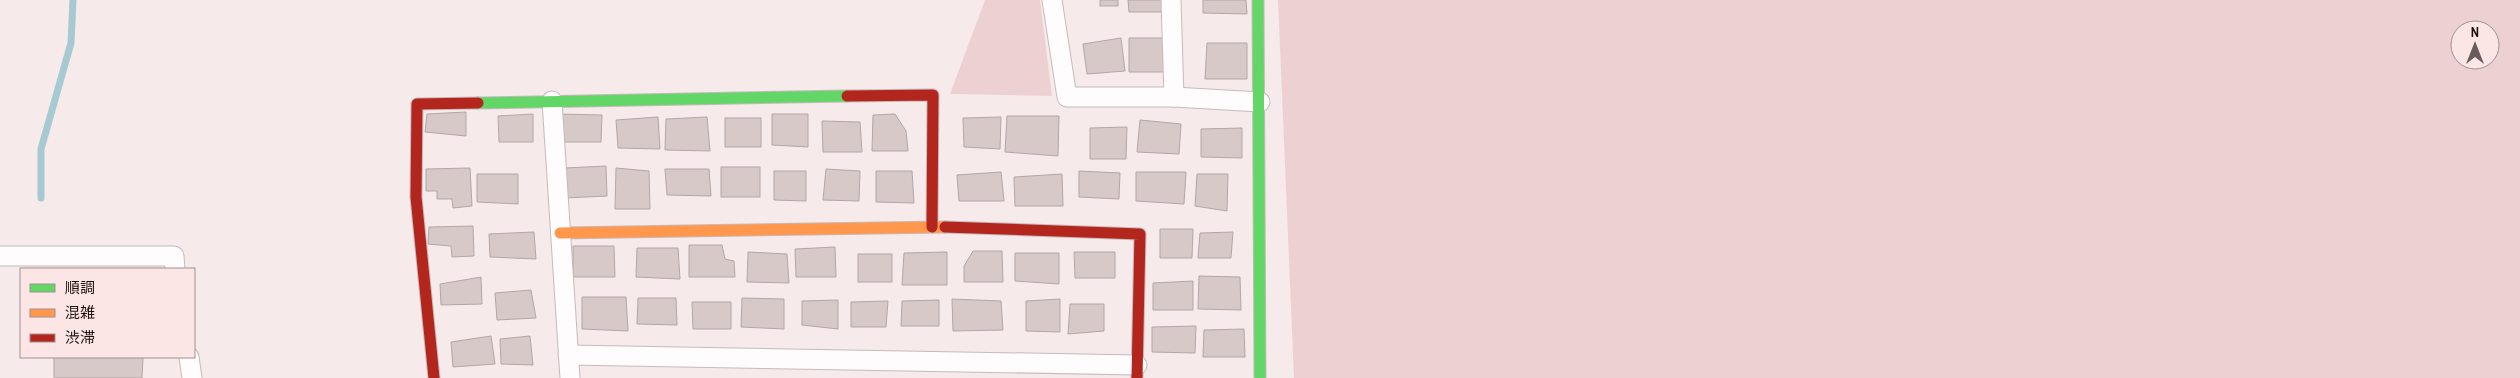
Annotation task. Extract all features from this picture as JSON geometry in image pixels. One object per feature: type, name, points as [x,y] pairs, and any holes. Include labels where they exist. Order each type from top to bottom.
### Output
[{"type":"street","points":[[1052,0],[1067,98],[1174,97],[1260,102]]},
{"type":"street","points":[[1171,0],[1174,97]]},
{"type":"street","points":[[1258,0],[1260,378]]},
{"type":"street","points":[[434,378],[416,198],[417,104],[933,95],[932,228]]},
{"type":"street","points":[[552,101],[570,378]]},
{"type":"street","points":[[560,233],[932,228],[1140,234],[1137,372],[568,355]]},
{"type":"street","points":[[0,256],[174,256],[176,268]]},
{"type":"street","points":[[189,358],[192,378]]},
{"type":"shaded area","points":[[985,0],[1040,0],[1052,96],[950,94]]},
{"type":"shaded area","points":[[1278,0],[2520,0],[2520,378],[1294,378]]},
{"type":"building","points":[[1100,0],[1118,0],[1118,6],[1100,6]]},
{"type":"building","points":[[1128,0],[1168,0],[1170,12],[1129,12]]},
{"type":"building","points":[[1203,0],[1246,0],[1247,14],[1203,13]]},
{"type":"building","points":[[1121,38],[1125,71],[1087,74],[1083,44]]},
{"type":"building","points":[[1129,38],[1170,38],[1171,72],[1129,72]]},
{"type":"building","points":[[1207,43],[1247,43],[1247,79],[1205,79]]},
{"type":"building","points":[[466,112],[466,136],[425,132],[427,114]]},
{"type":"building","points":[[533,114],[533,142],[499,142],[498,116]]},
{"type":"building","points":[[558,114],[602,115],[601,142],[559,142]]},
{"type":"building","points":[[772,114],[808,114],[808,147],[772,145]]},
{"type":"building","points":[[895,114],[906,131],[908,151],[872,151],[873,115]]},
{"type":"building","points":[[1007,116],[1059,116],[1058,156],[1005,152]]},
{"type":"building","points":[[658,117],[660,149],[618,148],[616,120]]},
{"type":"building","points":[[707,117],[710,151],[665,150],[666,119]]},
{"type":"building","points":[[1001,117],[1000,149],[964,147],[963,118]]},
{"type":"building","points":[[725,118],[761,118],[761,147],[725,147]]},
{"type":"building","points":[[1140,120],[1181,124],[1179,154],[1137,152]]},
{"type":"building","points":[[822,121],[860,122],[862,152],[823,152]]},
{"type":"building","points":[[1127,127],[1126,159],[1090,159],[1090,128]]},
{"type":"building","points":[[1242,128],[1242,158],[1201,157],[1201,129]]},
{"type":"building","points":[[606,166],[607,196],[565,198],[565,168]]},
{"type":"building","points":[[721,167],[760,167],[760,197],[721,197]]},
{"type":"building","points":[[470,168],[472,206],[453,208],[452,199],[437,199],[437,191],[426,191],[426,169]]},
{"type":"building","points":[[616,168],[649,171],[650,209],[615,209]]},
{"type":"building","points":[[665,169],[709,169],[711,196],[667,195]]},
{"type":"building","points":[[826,169],[860,171],[859,201],[823,200]]},
{"type":"building","points":[[774,171],[806,171],[806,201],[774,200]]},
{"type":"building","points":[[876,171],[912,171],[914,203],[876,202]]},
{"type":"building","points":[[1079,171],[1120,173],[1119,199],[1079,197]]},
{"type":"building","points":[[1001,172],[1004,201],[959,201],[957,175]]},
{"type":"building","points":[[1136,172],[1186,172],[1184,204],[1136,201]]},
{"type":"building","points":[[477,174],[518,174],[518,204],[477,202]]},
{"type":"building","points":[[1062,174],[1063,206],[1015,206],[1014,177]]},
{"type":"building","points":[[1197,174],[1228,174],[1227,211],[1195,206]]},
{"type":"building","points":[[473,226],[474,256],[452,257],[451,246],[428,244],[429,227]]},
{"type":"building","points":[[1160,229],[1193,229],[1192,258],[1160,258]]},
{"type":"building","points":[[534,232],[536,259],[490,257],[489,234]]},
{"type":"building","points":[[1233,232],[1231,258],[1198,258],[1200,233]]},
{"type":"building","points":[[689,245],[722,245],[725,259],[734,261],[735,277],[689,277]]},
{"type":"building","points":[[573,246],[614,246],[615,277],[573,277]]},
{"type":"building","points":[[835,247],[836,277],[796,277],[795,249]]},
{"type":"building","points":[[637,248],[678,248],[680,279],[636,277]]},
{"type":"building","points":[[973,251],[1002,251],[1003,282],[964,282],[964,266]]},
{"type":"building","points":[[748,252],[787,254],[789,283],[747,282]]},
{"type":"building","points":[[947,252],[947,285],[902,285],[904,253]]},
{"type":"building","points":[[1074,252],[1115,252],[1115,278],[1075,278]]},
{"type":"building","points":[[1015,253],[1059,253],[1059,284],[1015,281]]},
{"type":"building","points":[[858,254],[892,254],[892,282],[858,282]]},
{"type":"building","points":[[1199,276],[1240,277],[1241,310],[1198,309]]},
{"type":"building","points":[[481,277],[482,304],[441,305],[440,284]]},
{"type":"building","points":[[1193,281],[1193,310],[1153,310],[1153,283]]},
{"type":"building","points":[[531,290],[536,318],[497,320],[495,293]]},
{"type":"building","points":[[582,297],[626,297],[628,331],[582,329]]},
{"type":"building","points":[[638,298],[676,298],[677,325],[637,324]]},
{"type":"building","points":[[742,298],[784,299],[784,329],[741,327]]},
{"type":"building","points":[[952,299],[1001,301],[1003,330],[953,331]]},
{"type":"building","points":[[1060,299],[1060,332],[1026,331],[1026,301]]},
{"type":"building","points":[[838,300],[838,329],[802,325],[802,301]]},
{"type":"building","points":[[939,300],[939,326],[901,326],[902,301]]},
{"type":"building","points":[[888,301],[886,327],[851,327],[851,302]]},
{"type":"building","points":[[692,302],[731,302],[731,329],[693,329]]},
{"type":"building","points":[[1070,304],[1104,304],[1104,331],[1068,334]]},
{"type":"building","points":[[1196,326],[1195,353],[1152,352],[1152,327]]},
{"type":"building","points":[[1244,329],[1245,357],[1203,357],[1204,330]]},
{"type":"building","points":[[491,336],[495,364],[453,367],[451,342]]},
{"type":"building","points":[[530,336],[533,365],[501,364],[500,339]]},
{"type":"building","points":[[54,358],[143,358],[142,378],[54,378]]},
{"type":"waterway","points":[[41,198],[41,149],[71,43],[73,0]]},
{"type":"traffic: fast","points":[[1258,0],[1260,378]]},
{"type":"traffic: fast","points":[[478,103],[847,96]]},
{"type":"traffic: slow","points":[[560,233],[945,227]]},
{"type":"traffic: jam","points":[[847,96],[933,95],[932,227]]},
{"type":"traffic: jam","points":[[434,378],[416,197],[417,104],[478,103]]},
{"type":"traffic: jam","points":[[945,227],[1140,234],[1137,378]]}]
